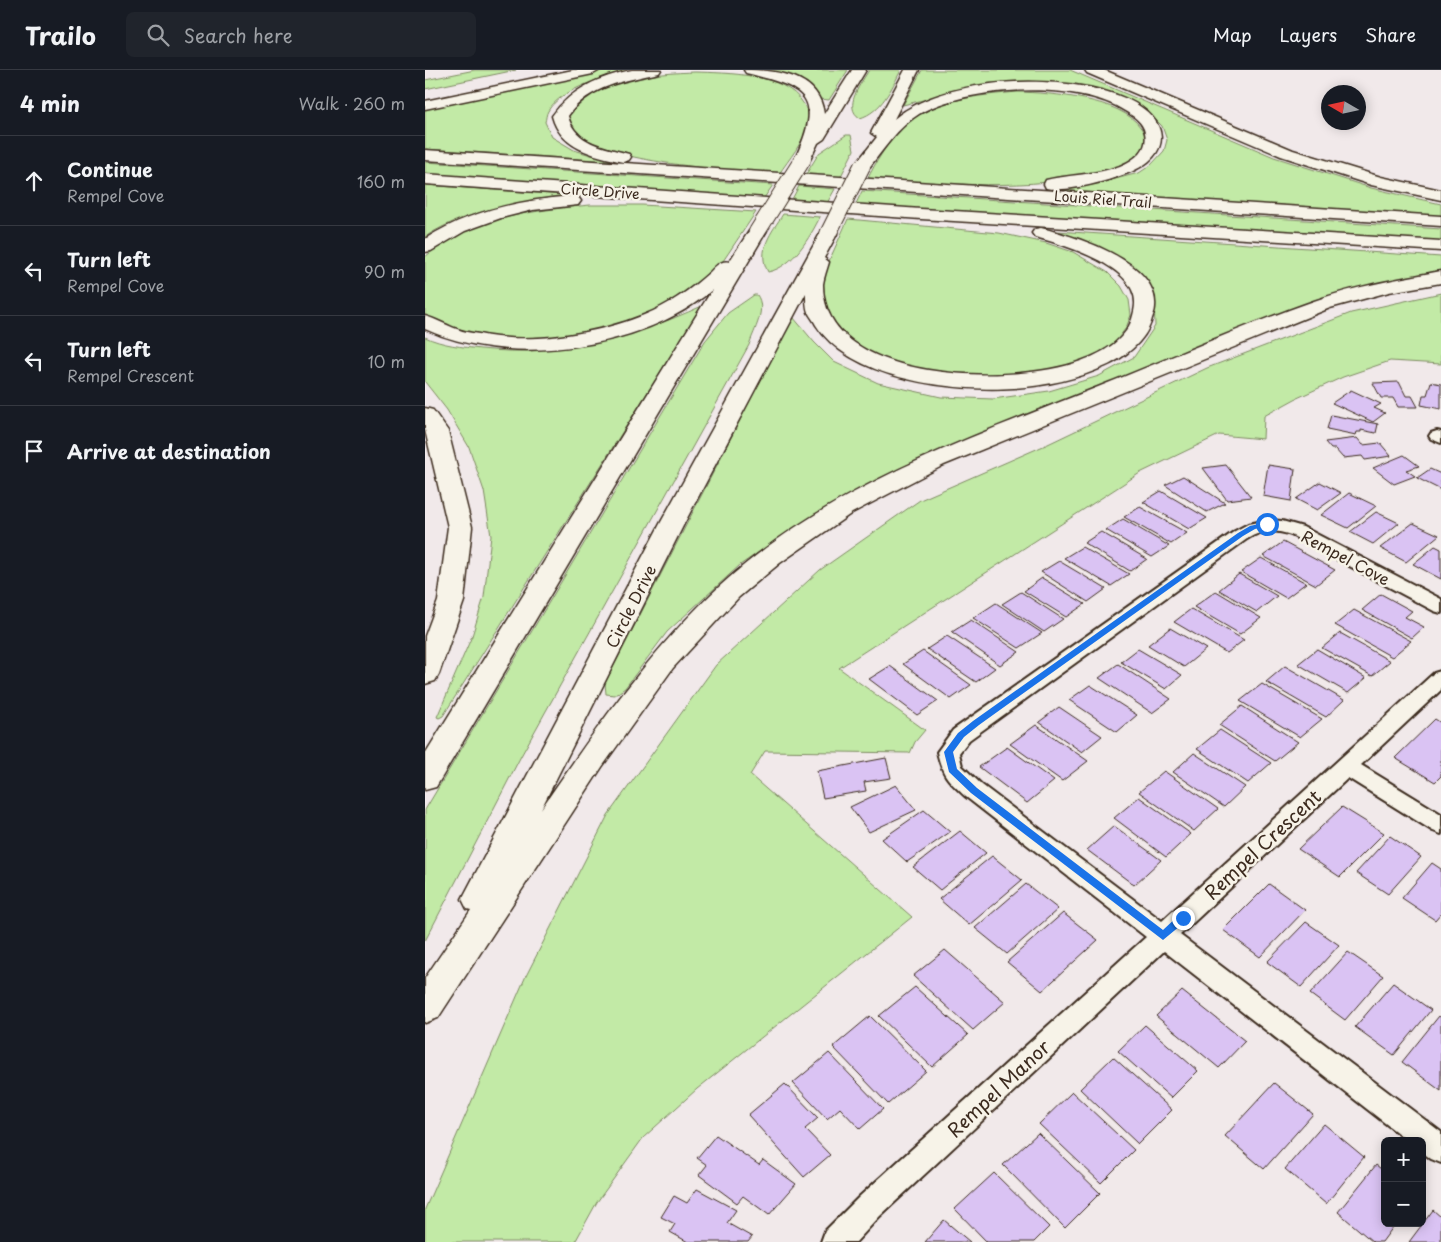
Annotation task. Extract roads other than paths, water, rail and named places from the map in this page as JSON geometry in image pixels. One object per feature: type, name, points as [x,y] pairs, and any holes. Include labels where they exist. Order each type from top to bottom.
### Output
[{"type":"highway","points":[[425,105],[593,70]]},
{"type":"highway","points":[[654,70],[622,77],[586,91],[572,99],[560,116],[561,125],[572,138],[584,146],[616,156],[765,178]]},
{"type":"highway","points":[[751,70],[776,75],[791,81],[810,95],[818,112],[815,133],[803,159]]},
{"type":"highway","points":[[425,779],[757,232],[859,70]]},
{"type":"highway","points":[[862,166],[912,70]]},
{"type":"highway","points":[[1092,70],[1287,153],[1377,181],[1441,196]]},
{"type":"highway","points":[[825,181],[1017,186],[1081,181],[1134,165],[1146,157],[1154,140],[1150,124],[1143,117],[1111,99],[1083,92],[1047,87],[992,88],[941,99],[914,111],[902,120],[862,166]]},
{"type":"highway","name":"Circle Drive","points":[[425,155],[765,178]]},
{"type":"highway","name":"Circle Drive","points":[[425,1006],[673,522],[828,234],[862,166]]},
{"type":"highway","name":"Louis Riel Trail","points":[[765,178],[1441,221]]},
{"type":"highway","name":"Circle Drive","points":[[425,179],[757,204],[921,214]]},
{"type":"highway","points":[[425,247],[437,238],[474,221],[495,214],[543,205],[619,200],[757,204]]},
{"type":"highway","points":[[828,234],[814,288],[816,306],[827,329],[859,354],[879,363],[917,374],[974,382],[1002,382],[1058,375],[1100,361],[1117,351],[1138,329],[1144,317],[1143,292],[1134,279],[1122,267],[1091,248],[1071,241],[1024,230],[921,214]]},
{"type":"highway","name":"Louis Riel Trail","points":[[921,214],[1441,246]]},
{"type":"highway","points":[[425,322],[448,333],[471,339],[498,342],[548,343],[602,334],[654,318],[692,297],[709,284],[757,232]]},
{"type":"highway","points":[[425,1006],[591,760],[663,661],[730,591],[771,556],[843,508],[936,460],[1323,304],[1387,287],[1441,277]]},
{"type":"highway","points":[[425,415],[437,431],[460,527],[451,602],[425,674]]},
{"type":"street","name":"Rempel Cove","points":[[1163,936],[974,791],[952,770],[949,752],[961,735],[1241,535],[1267,524],[1283,525],[1297,531],[1441,607]]},
{"type":"street","name":"Rempel Crescent","points":[[1163,936],[1441,678]]},
{"type":"street","points":[[1346,766],[1441,825]]},
{"type":"street","points":[[1163,936],[1441,1149]]},
{"type":"street","name":"Rempel Manor","points":[[836,1242],[869,1206],[1163,936]]}]
